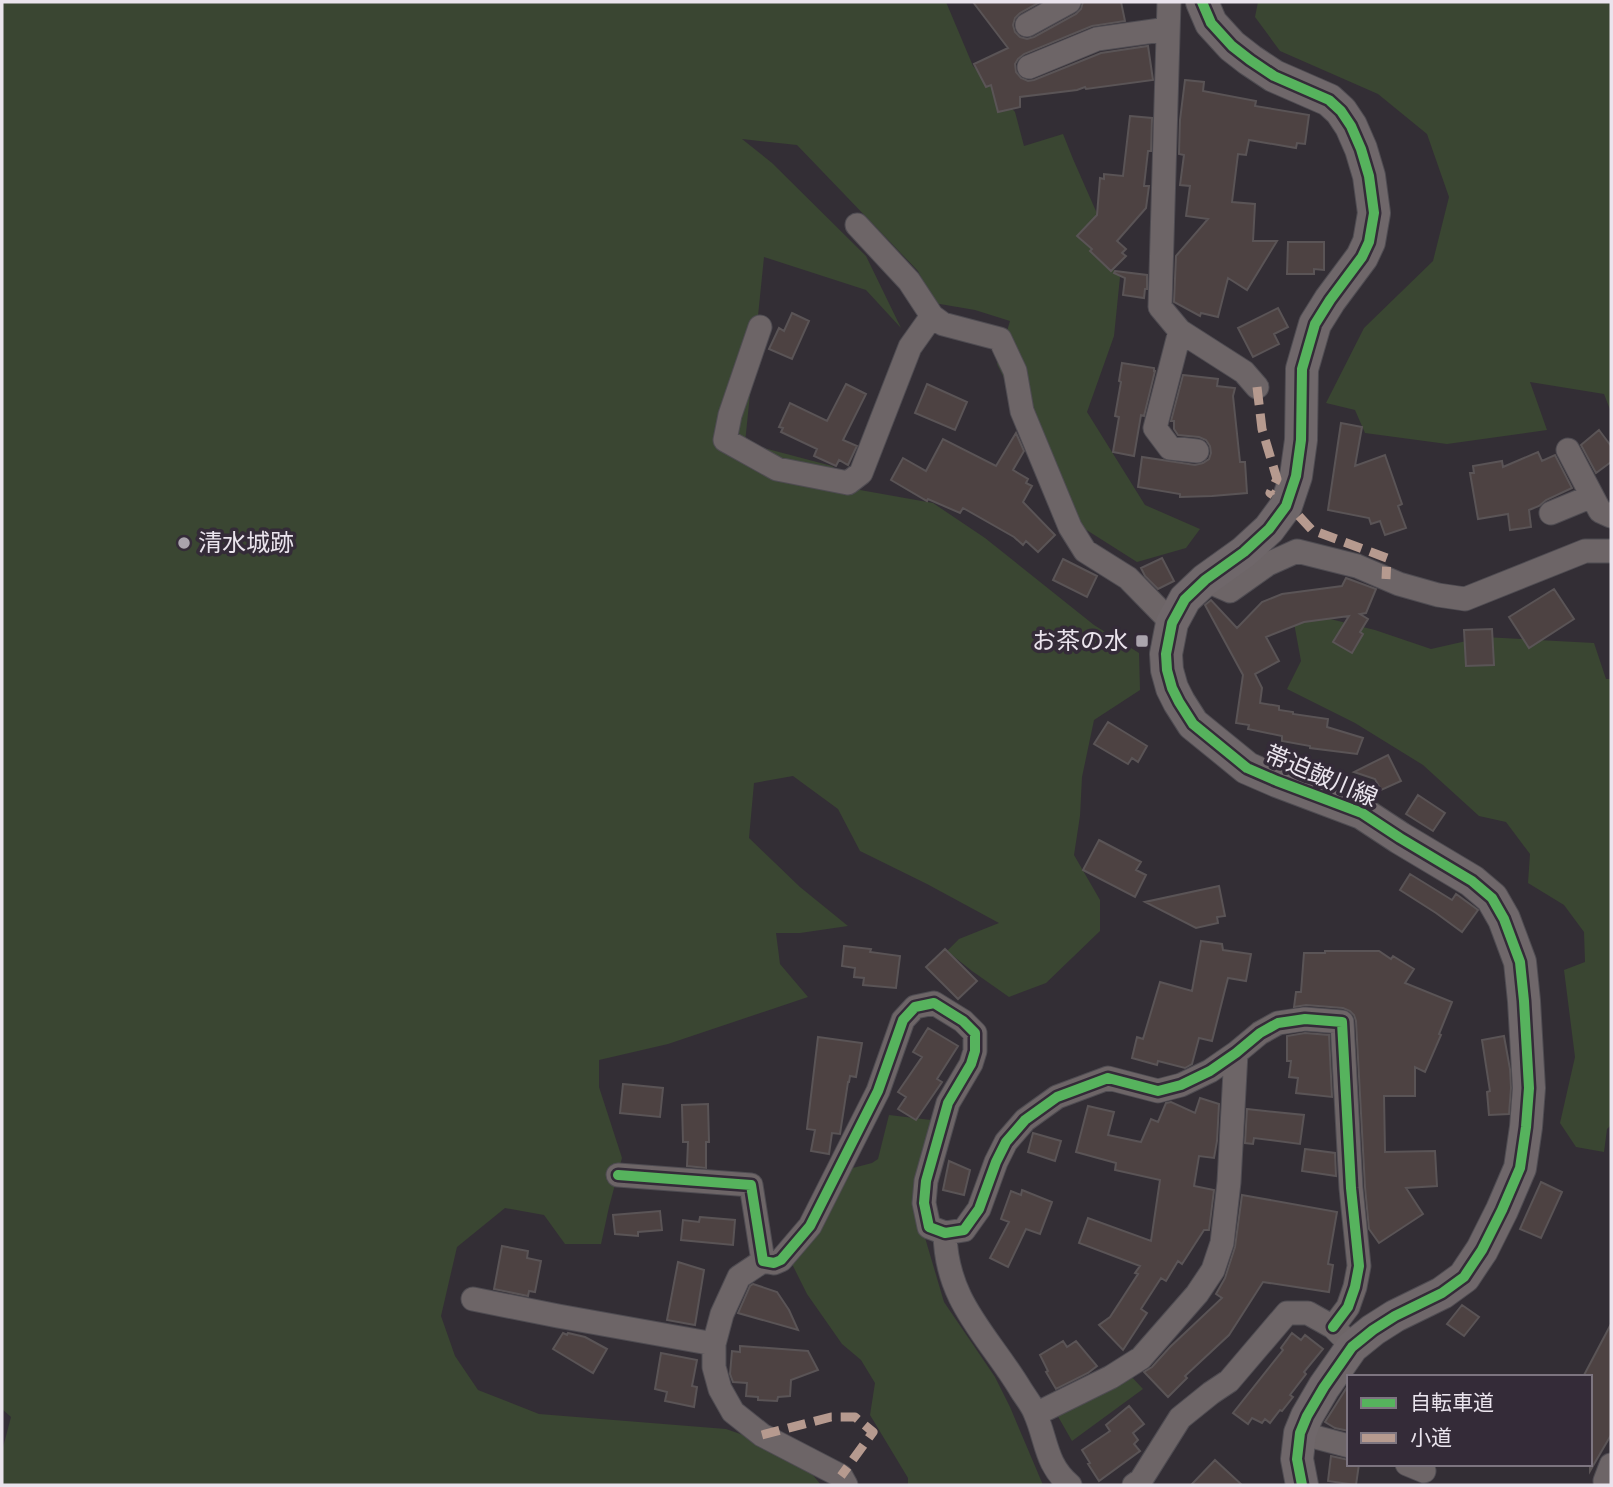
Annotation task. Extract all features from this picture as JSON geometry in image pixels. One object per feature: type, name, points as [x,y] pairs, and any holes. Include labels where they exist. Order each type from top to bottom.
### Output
[{"type":"street","points":[[1027,25],[1069,2]]},
{"type":"street","points":[[1168,2],[1160,307],[1180,331],[1244,372],[1256,387]]},
{"type":"street","name":"帯迫皷川線","points":[[1202,2],[1211,23],[1232,46],[1274,76],[1329,100],[1341,111],[1362,149],[1374,213],[1371,235],[1362,257],[1315,324],[1301,369],[1301,440],[1296,476],[1286,506],[1269,528],[1244,552],[1205,580],[1185,599],[1171,623],[1166,654],[1167,670],[1179,702],[1193,724],[1247,768],[1362,813],[1472,881],[1492,898],[1504,919],[1520,962],[1524,1001],[1529,1088],[1520,1168],[1502,1210],[1482,1250],[1464,1277],[1442,1293],[1384,1323],[1343,1337],[1324,1387],[1300,1433],[1297,1460],[1302,1485]]},
{"type":"street","points":[[1029,67],[1097,39],[1168,29]]},
{"type":"street","points":[[857,225],[909,281],[932,316],[943,324],[1000,339],[1015,371],[1022,411],[1070,527],[1086,551],[1128,578],[1171,623]]},
{"type":"street","points":[[760,327],[730,415],[725,440],[777,469],[848,483],[861,473],[910,347],[932,316]]},
{"type":"street","points":[[1180,331],[1155,428],[1170,448],[1198,451]]},
{"type":"street","points":[[1568,450],[1600,511],[1611,516]]},
{"type":"street","points":[[1551,513],[1592,496]]},
{"type":"street","points":[[1205,580],[1230,591],[1268,564],[1297,551],[1357,566],[1399,584],[1465,599],[1585,551],[1611,551]]},
{"type":"street","points":[[846,1485],[841,1476],[762,1435],[733,1412],[720,1389],[714,1367],[714,1344],[722,1314],[739,1277],[762,1261],[774,1263],[781,1259],[810,1226],[878,1091],[903,1020],[915,1007],[934,1003],[963,1021],[975,1033],[975,1051],[971,1064],[948,1103],[926,1181],[924,1203],[929,1227],[945,1233],[964,1230],[979,1209],[1006,1142],[1025,1120],[1057,1097],[1108,1078],[1158,1091],[1181,1085],[1210,1071],[1260,1033],[1278,1023],[1305,1018],[1342,1022],[1351,1188],[1359,1266],[1343,1337],[1308,1313],[1287,1314],[1229,1381],[1180,1418],[1141,1480],[1134,1485]]},
{"type":"street","points":[[1035,1414],[1111,1377],[1141,1358],[1197,1294],[1213,1270],[1222,1243],[1236,1053]]},
{"type":"street","points":[[618,1175],[751,1185],[762,1261]]},
{"type":"street","points":[[945,1233],[945,1252],[956,1290],[969,1316],[1010,1371],[1035,1414],[1044,1444],[1059,1476],[1070,1485]]},
{"type":"street","points":[[473,1299],[714,1344]]},
{"type":"street","points":[[1300,1433],[1347,1445]]},
{"type":"street","points":[[1610,1485],[1605,1481],[1611,1465]]},
{"type":"green space","points":[[2,2],[946,2],[973,66],[1015,112],[1024,146],[1063,134],[1099,218],[1079,233],[1120,277],[1114,336],[1087,412],[1145,505],[1200,529],[1186,548],[1137,562],[1085,529],[1049,469],[997,364],[1010,321],[975,310],[934,303],[918,271],[797,145],[742,139],[772,163],[866,256],[901,328],[866,290],[764,257],[745,443],[832,466],[860,490],[933,503],[985,538],[1094,625],[1139,653],[1140,690],[1094,720],[1082,777],[1074,855],[1100,900],[1100,931],[1046,983],[1009,997],[947,951],[959,939],[999,923],[860,851],[838,809],[793,776],[754,783],[749,838],[800,887],[848,926],[800,933],[776,933],[780,964],[808,997],[668,1044],[599,1060],[599,1087],[622,1158],[601,1244],[565,1244],[544,1215],[505,1208],[457,1247],[441,1316],[455,1356],[478,1390],[539,1414],[726,1429],[795,1453],[821,1485],[2,1485],[2,1451],[11,1417],[2,1409]]},
{"type":"green space","points":[[1258,2],[1611,2],[1611,412],[1604,394],[1530,382],[1547,430],[1447,444],[1365,433],[1355,410],[1326,403],[1364,328],[1433,261],[1449,197],[1427,134],[1378,94],[1280,51],[1255,17]]},
{"type":"green space","points":[[1310,614],[1375,630],[1431,649],[1484,637],[1594,643],[1606,679],[1611,679],[1611,1125],[1607,1129],[1604,1152],[1576,1147],[1560,1123],[1575,1057],[1564,970],[1585,962],[1584,932],[1564,905],[1528,883],[1530,854],[1506,822],[1479,816],[1423,765],[1355,723],[1287,689],[1301,661],[1294,623]]},
{"type":"green space","points":[[889,1115],[931,1120],[913,1197],[944,1302],[995,1377],[1043,1485],[908,1485],[908,1478],[870,1415],[875,1383],[861,1360],[842,1344],[807,1294],[792,1264],[818,1229],[849,1169],[878,1159]]},
{"type":"green space","points":[[1129,1374],[1143,1389],[1072,1441],[1056,1413]]},
{"type":"building","points":[[973,2],[1040,2],[1015,18],[1015,32],[1027,39],[1076,14],[1083,2],[1121,2],[1125,21],[1092,26],[1024,54],[1015,64],[1016,72],[1021,78],[1034,80],[1101,53],[1148,46],[1153,80],[1020,97],[1020,107],[998,112],[991,85],[986,87],[974,64],[1008,48]]},
{"type":"building","points":[[1185,80],[1204,82],[1203,91],[1256,101],[1255,106],[1309,115],[1305,144],[1297,143],[1296,148],[1249,140],[1246,155],[1238,154],[1232,202],[1255,204],[1253,241],[1277,241],[1247,290],[1228,278],[1218,317],[1201,313],[1200,316],[1174,302],[1176,256],[1208,219],[1186,216],[1190,186],[1180,185],[1184,155],[1179,154],[1180,120]]},
{"type":"building","points":[[1130,116],[1152,118],[1151,151],[1148,151],[1144,186],[1149,186],[1146,208],[1117,241],[1126,249],[1122,253],[1126,256],[1111,271],[1077,236],[1097,215],[1100,178],[1104,179],[1104,174],[1123,176]]},
{"type":"building","points":[[1288,242],[1324,242],[1324,270],[1314,269],[1314,274],[1287,274]]},
{"type":"building","points":[[1114,273],[1147,275],[1144,298],[1123,295],[1125,278]]},
{"type":"building","points":[[1278,308],[1288,327],[1274,334],[1279,344],[1253,357],[1238,328]]},
{"type":"building","points":[[792,313],[809,321],[792,359],[769,349],[779,328],[784,331]]},
{"type":"building","points":[[1122,363],[1154,368],[1155,371],[1144,416],[1141,415],[1134,456],[1113,452],[1119,417],[1115,416]]},
{"type":"building","points":[[1183,375],[1218,379],[1217,386],[1235,388],[1233,396],[1240,462],[1245,462],[1247,493],[1180,497],[1180,494],[1138,487],[1142,457],[1195,465],[1209,459],[1210,446],[1206,440],[1178,435],[1174,429],[1174,421],[1171,421]]},
{"type":"building","points":[[846,384],[866,394],[843,440],[857,446],[848,465],[839,460],[836,466],[814,456],[817,449],[781,432],[783,428],[779,427],[790,403],[827,421]]},
{"type":"building","points":[[927,384],[967,402],[955,430],[915,413]]},
{"type":"building","points":[[1341,423],[1362,427],[1355,466],[1385,455],[1402,504],[1398,506],[1406,528],[1385,535],[1380,521],[1371,524],[1369,518],[1328,510]]},
{"type":"building","points":[[1599,430],[1611,446],[1611,462],[1596,473],[1581,445]]},
{"type":"building","points":[[1016,433],[1024,451],[1013,470],[1028,479],[1026,483],[1032,486],[1023,502],[1055,535],[1038,552],[1026,541],[1023,545],[963,508],[960,513],[928,499],[927,501],[891,480],[903,458],[926,471],[943,439],[996,466]]},
{"type":"building","points":[[1538,452],[1542,461],[1555,455],[1572,488],[1529,510],[1531,527],[1510,530],[1508,514],[1478,519],[1470,473],[1474,473],[1473,466],[1502,461],[1503,467]]},
{"type":"building","points":[[1162,558],[1174,581],[1158,589],[1141,568]]},
{"type":"building","points":[[1063,559],[1097,576],[1087,597],[1053,580]]},
{"type":"building","points":[[1346,578],[1376,589],[1366,613],[1360,614],[1368,619],[1352,653],[1333,642],[1349,616],[1304,622],[1266,637],[1279,661],[1255,674],[1262,688],[1260,703],[1279,706],[1279,710],[1293,714],[1328,719],[1327,727],[1363,738],[1357,754],[1310,748],[1282,741],[1282,736],[1248,729],[1249,725],[1236,723],[1243,675],[1205,605],[1211,600],[1237,628],[1262,602],[1282,594],[1342,586]]},
{"type":"building","points":[[1554,589],[1574,619],[1529,648],[1509,617]]},
{"type":"building","points":[[1492,629],[1494,665],[1466,666],[1464,630]]},
{"type":"building","points":[[1108,722],[1147,746],[1138,762],[1132,758],[1128,764],[1094,744]]},
{"type":"building","points":[[1388,755],[1401,781],[1381,790],[1375,779],[1354,772]]},
{"type":"building","points":[[1418,795],[1445,813],[1433,831],[1406,814]]},
{"type":"building","points":[[1099,840],[1141,862],[1136,870],[1146,875],[1135,897],[1083,870]]},
{"type":"building","points":[[1410,874],[1452,900],[1456,894],[1478,910],[1462,932],[1400,890]]},
{"type":"building","points":[[1219,886],[1225,916],[1217,917],[1218,923],[1196,928],[1145,902]]},
{"type":"building","points":[[1201,941],[1222,944],[1223,950],[1251,954],[1246,981],[1228,978],[1212,1041],[1199,1038],[1192,1064],[1185,1068],[1158,1061],[1157,1065],[1132,1058],[1137,1037],[1143,1039],[1160,982],[1192,991]]},
{"type":"building","points":[[844,946],[900,956],[896,988],[863,985],[864,978],[854,977],[855,968],[842,966]]},
{"type":"building","points":[[945,949],[977,981],[958,999],[926,967]]},
{"type":"building","points":[[1379,951],[1391,959],[1393,956],[1414,969],[1405,983],[1452,1002],[1425,1072],[1415,1067],[1415,1096],[1384,1096],[1385,1152],[1435,1151],[1437,1186],[1406,1188],[1423,1214],[1379,1243],[1369,1229],[1354,1015],[1343,1008],[1306,1005],[1294,1007],[1296,992],[1301,992],[1304,953]]},
{"type":"building","points":[[928,1028],[958,1046],[937,1079],[942,1082],[916,1120],[898,1109],[906,1097],[898,1092],[922,1057],[913,1052]]},
{"type":"building","points":[[1305,1033],[1329,1035],[1332,1097],[1296,1093],[1298,1078],[1289,1077],[1291,1061],[1287,1061],[1287,1036]]},
{"type":"building","points":[[1504,1036],[1510,1069],[1509,1114],[1489,1115],[1487,1092],[1490,1091],[1482,1040]]},
{"type":"building","points":[[818,1037],[862,1043],[856,1077],[850,1076],[848,1082],[840,1134],[832,1133],[829,1154],[811,1151],[815,1130],[807,1129]]},
{"type":"building","points":[[623,1084],[663,1088],[660,1117],[620,1113]]},
{"type":"building","points":[[1200,1098],[1219,1104],[1214,1158],[1199,1156],[1194,1186],[1214,1190],[1209,1230],[1204,1230],[1182,1264],[1178,1261],[1166,1281],[1161,1278],[1141,1309],[1147,1313],[1123,1350],[1099,1325],[1110,1317],[1138,1274],[1135,1273],[1140,1266],[1079,1243],[1088,1218],[1151,1241],[1160,1180],[1115,1170],[1116,1163],[1076,1152],[1088,1106],[1114,1112],[1108,1135],[1141,1142],[1151,1119],[1158,1122],[1166,1103],[1171,1102],[1195,1113]]},
{"type":"building","points":[[708,1104],[709,1142],[706,1142],[706,1168],[687,1166],[688,1142],[683,1142],[682,1105]]},
{"type":"building","points":[[1247,1109],[1304,1115],[1300,1144],[1254,1138],[1253,1144],[1245,1143]]},
{"type":"building","points":[[1033,1133],[1061,1141],[1055,1161],[1028,1152]]},
{"type":"building","points":[[1305,1149],[1335,1153],[1336,1176],[1302,1171]]},
{"type":"building","points":[[949,1161],[970,1170],[964,1195],[943,1190]]},
{"type":"building","points":[[1541,1182],[1562,1192],[1541,1238],[1520,1229]]},
{"type":"building","points":[[1022,1190],[1052,1202],[1040,1234],[1026,1229],[1008,1267],[990,1258],[1009,1222],[1001,1219],[1011,1191],[1021,1195]]},
{"type":"building","points":[[1242,1195],[1337,1212],[1328,1264],[1333,1265],[1329,1292],[1263,1282],[1229,1335],[1185,1376],[1187,1378],[1168,1397],[1144,1372],[1222,1298],[1216,1294],[1225,1278],[1235,1247]]},
{"type":"building","points":[[660,1211],[662,1230],[638,1232],[638,1236],[615,1234],[613,1215]]},
{"type":"building","points":[[700,1217],[735,1220],[733,1245],[681,1240],[683,1220],[699,1222]]},
{"type":"building","points":[[502,1246],[528,1251],[527,1258],[541,1261],[535,1292],[529,1291],[528,1296],[494,1289]]},
{"type":"building","points":[[678,1262],[704,1270],[695,1325],[667,1320]]},
{"type":"building","points":[[753,1284],[777,1292],[798,1330],[738,1313]]},
{"type":"building","points":[[1462,1305],[1479,1317],[1464,1336],[1447,1324]]},
{"type":"building","points":[[1611,1324],[1611,1435],[1590,1471],[1592,1375],[1584,1375]]},
{"type":"building","points":[[563,1333],[585,1337],[607,1349],[593,1373],[553,1349]]},
{"type":"building","points":[[1292,1333],[1301,1340],[1305,1335],[1323,1349],[1304,1372],[1306,1374],[1290,1395],[1293,1397],[1270,1423],[1265,1419],[1262,1423],[1252,1418],[1248,1424],[1233,1413],[1283,1350],[1281,1348]]},
{"type":"building","points":[[1063,1341],[1067,1347],[1076,1341],[1097,1366],[1056,1389],[1040,1355]]},
{"type":"building","points":[[740,1346],[808,1351],[818,1370],[791,1380],[790,1396],[778,1397],[777,1401],[758,1400],[758,1397],[746,1396],[747,1383],[733,1382],[730,1374],[732,1351],[740,1352]]},
{"type":"building","points":[[661,1353],[697,1360],[692,1386],[697,1387],[694,1407],[665,1401],[667,1392],[655,1389]]},
{"type":"building","points":[[1347,1387],[1347,1431],[1325,1422]]},
{"type":"building","points":[[1129,1406],[1144,1424],[1133,1433],[1138,1440],[1134,1444],[1140,1451],[1099,1481],[1082,1450],[1110,1431],[1106,1425]]},
{"type":"building","points":[[1331,1456],[1347,1460],[1347,1466],[1359,1466],[1356,1485],[1328,1481]]},
{"type":"building","points":[[1215,1460],[1242,1485],[1191,1485]]},
{"type":"marked path","points":[[1257,387],[1262,429],[1277,479],[1270,493],[1273,495]]},
{"type":"marked path","points":[[1299,516],[1312,530],[1387,558],[1386,579]]},
{"type":"marked path","points":[[762,1435],[831,1417],[855,1417],[873,1432],[841,1476]]},
{"type":"cycle path","points":[[1202,2],[1211,23],[1232,46],[1274,76],[1329,100],[1341,111],[1361,149],[1369,176],[1374,213],[1369,242],[1362,257],[1315,324],[1302,369],[1301,440],[1296,476],[1286,506],[1269,529],[1185,599],[1172,623],[1166,654],[1172,688],[1193,724],[1247,768],[1362,813],[1472,881],[1492,898],[1504,919],[1520,962],[1524,1001],[1529,1088],[1526,1127],[1520,1168],[1502,1210],[1482,1250],[1464,1277],[1442,1293],[1395,1316],[1352,1347],[1324,1387],[1300,1433],[1297,1459],[1302,1485]]},
{"type":"cycle path","points":[[618,1175],[751,1185],[763,1261],[774,1263],[781,1260],[810,1226],[878,1091],[903,1020],[915,1007],[934,1003],[963,1021],[975,1033],[975,1051],[971,1064],[948,1103],[926,1181],[924,1203],[929,1227],[945,1233],[964,1230],[979,1209],[1006,1142],[1025,1120],[1057,1097],[1108,1078],[1158,1091],[1181,1085],[1210,1071],[1260,1033],[1278,1023],[1305,1019],[1342,1022],[1351,1188],[1359,1266],[1348,1307],[1333,1327]]},
{"type":"place","name":"清水城跡","points":[[184,543]]},
{"type":"place","name":"お茶の水","points":[[1142,641]]}]
